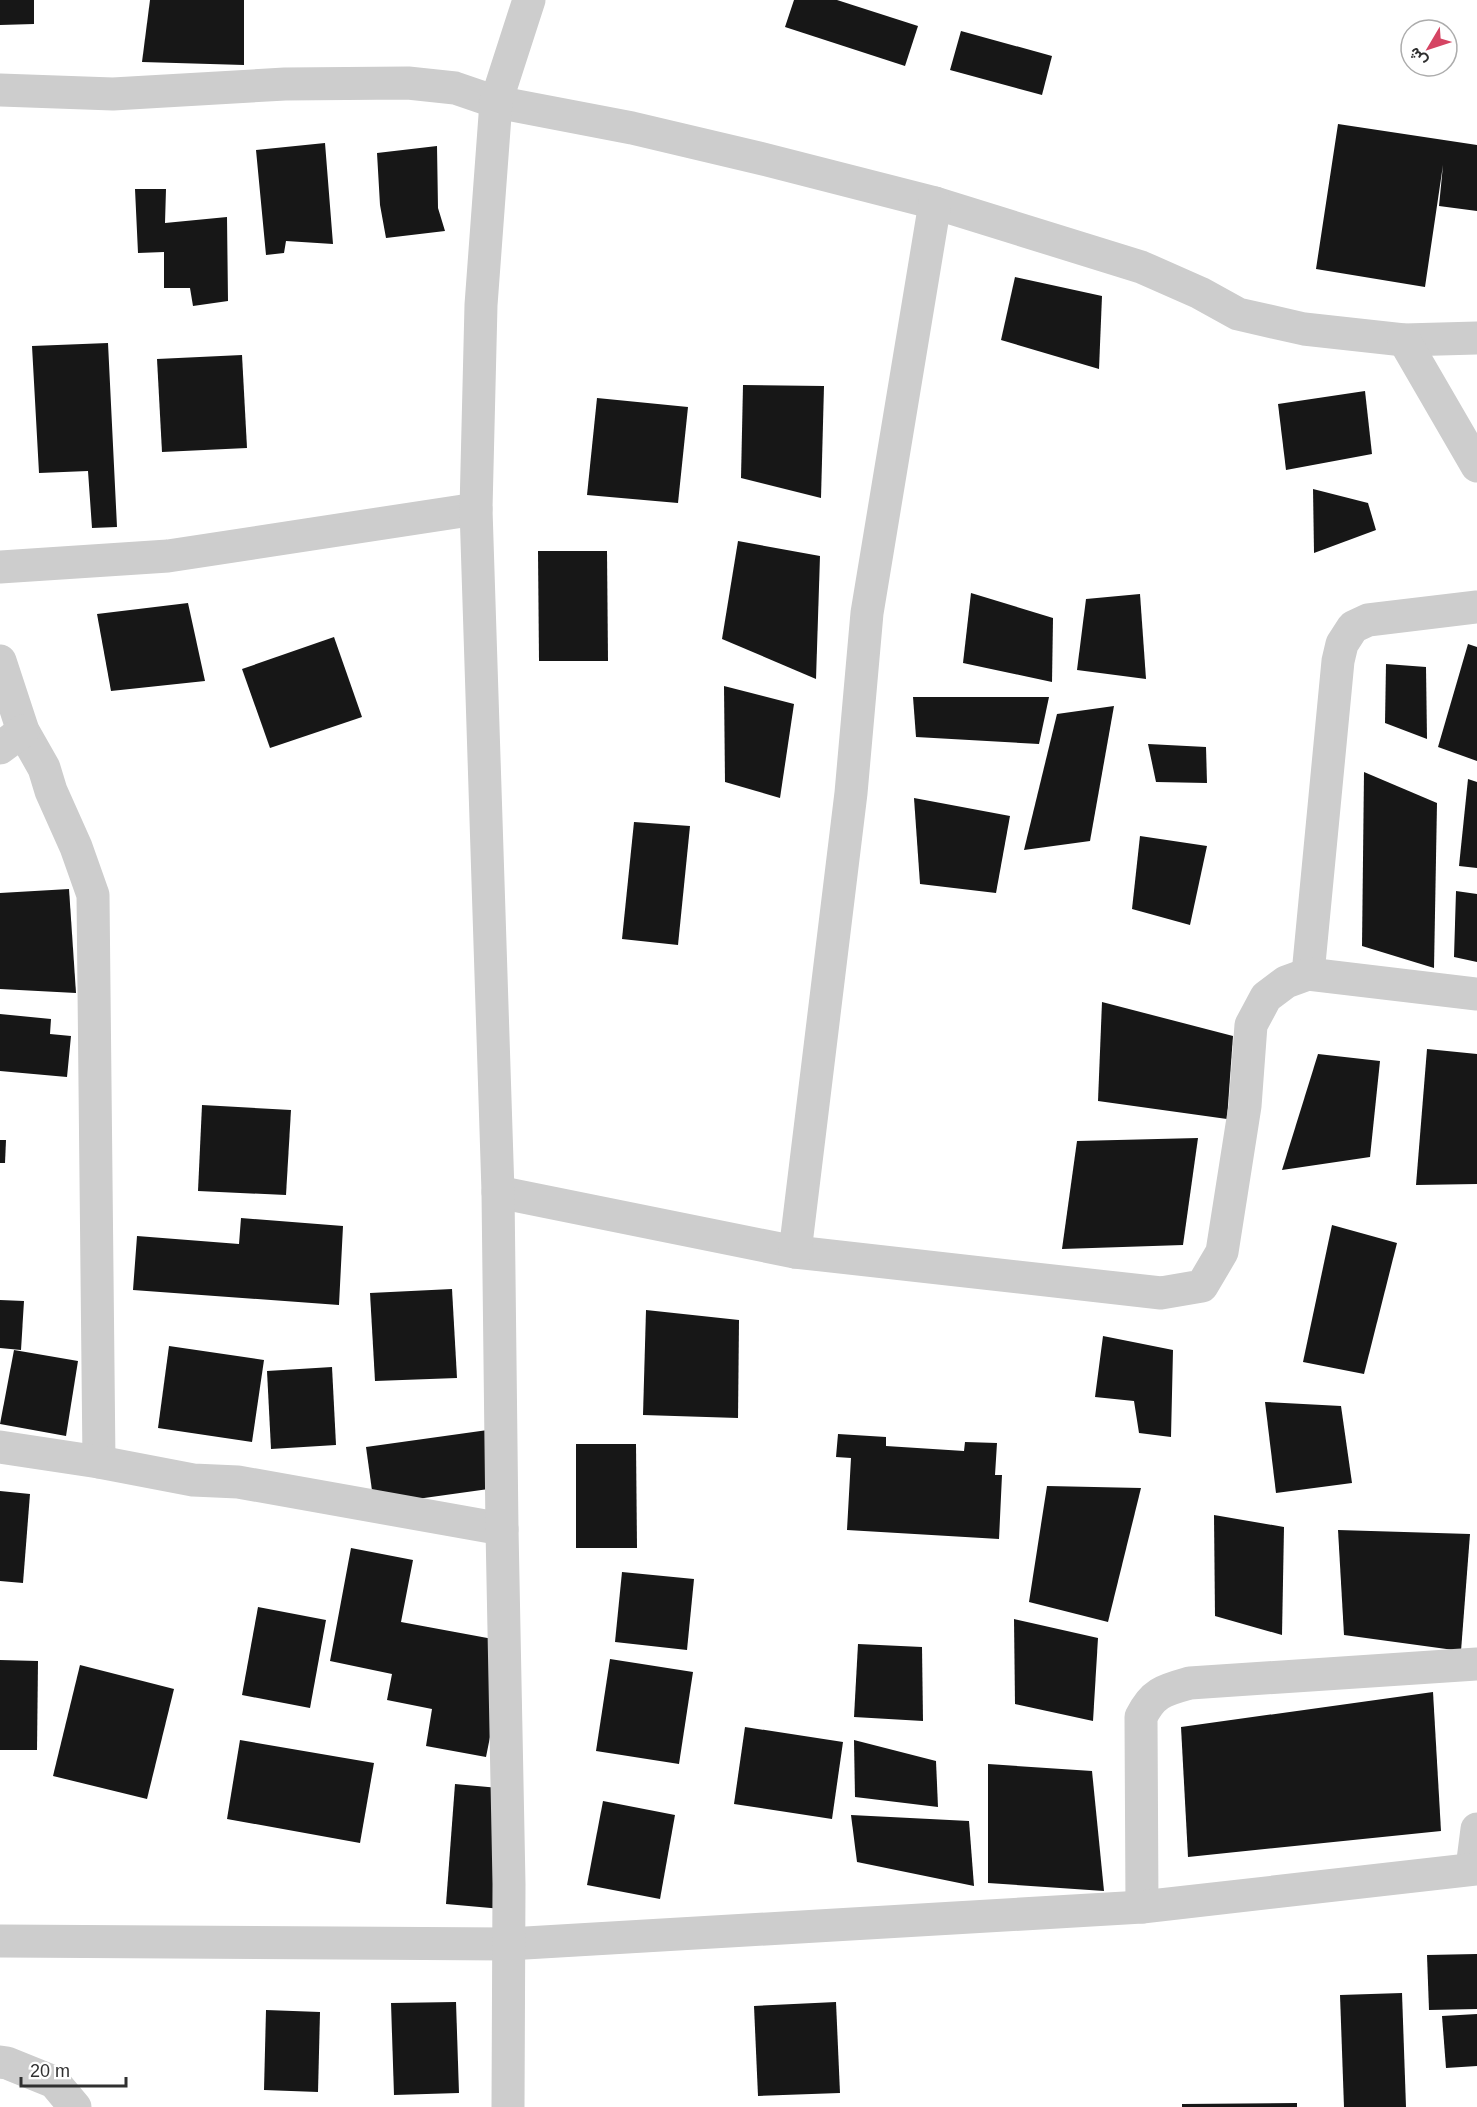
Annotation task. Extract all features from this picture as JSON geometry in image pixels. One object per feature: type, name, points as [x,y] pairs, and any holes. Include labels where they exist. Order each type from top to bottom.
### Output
[{"type":"street","points":[[508,2107],[509,1884],[498,1192],[476,509],[481,305],[496,102],[529,0]]},
{"type":"street","points":[[0,90],[113,94],[285,84],[408,83],[455,88],[496,102],[632,128],[935,202],[1142,267],[1200,293],[1238,314],[1304,329],[1404,340],[1477,338]]},
{"type":"street","points":[[795,1252],[851,793],[867,613],[935,202]]},
{"type":"street","points":[[1404,340],[1477,466]]},
{"type":"street","points":[[0,567],[168,556],[476,509]]},
{"type":"street","points":[[1308,974],[1338,660],[1342,644],[1353,627],[1368,620],[1477,607]]},
{"type":"street","points":[[0,661],[11,740],[44,768],[93,895],[99,1462]]},
{"type":"street","points":[[498,1192],[795,1252],[1161,1293],[1202,1286],[1222,1252],[1245,1106],[1251,1025],[1266,997],[1286,982],[1308,974],[1477,994]]},
{"type":"street","points":[[0,1447],[99,1462],[193,1480],[238,1482],[502,1529]]},
{"type":"street","points":[[1142,1907],[1141,1717],[1147,1705],[1156,1695],[1190,1683],[1477,1664]]},
{"type":"street","points":[[0,1941],[508,1944],[1142,1907],[1474,1868],[1477,1829]]},
{"type":"street","points":[[0,2062],[54,2082],[75,2107]]},
{"type":"building","points":[[0,0],[34,0],[34,24],[0,25]]},
{"type":"building","points":[[150,0],[244,0],[244,65],[142,62]]},
{"type":"building","points":[[794,0],[837,0],[918,26],[905,66],[785,27]]},
{"type":"building","points":[[961,31],[1052,56],[1042,95],[950,70]]},
{"type":"building","points":[[1338,124],[1477,145],[1477,211],[1439,206],[1443,165],[1425,287],[1316,269]]},
{"type":"building","points":[[325,143],[333,244],[286,241],[284,253],[266,255],[256,150]]},
{"type":"building","points":[[437,146],[438,208],[445,231],[386,238],[380,205],[377,153]]},
{"type":"building","points":[[135,189],[166,189],[165,223],[227,217],[228,301],[193,306],[190,288],[164,288],[164,252],[138,253]]},
{"type":"building","points":[[1015,277],[1102,296],[1099,369],[1001,340]]},
{"type":"building","points":[[108,343],[117,527],[92,528],[88,471],[39,473],[32,346]]},
{"type":"building","points":[[242,355],[247,448],[162,452],[157,359]]},
{"type":"building","points":[[743,385],[824,386],[821,498],[741,478]]},
{"type":"building","points":[[1365,391],[1372,454],[1286,470],[1278,404]]},
{"type":"building","points":[[597,398],[688,407],[678,503],[587,495]]},
{"type":"building","points":[[1313,489],[1368,503],[1376,530],[1314,553]]},
{"type":"building","points":[[738,541],[820,556],[816,679],[722,639]]},
{"type":"building","points":[[538,551],[607,551],[608,661],[539,661]]},
{"type":"building","points":[[971,593],[1053,618],[1052,682],[963,663]]},
{"type":"building","points":[[1140,594],[1146,679],[1077,670],[1086,599]]},
{"type":"building","points":[[188,603],[205,681],[111,691],[97,614]]},
{"type":"building","points":[[334,637],[362,717],[270,748],[242,669]]},
{"type":"building","points":[[1468,644],[1477,647],[1477,761],[1438,747]]},
{"type":"building","points":[[1386,664],[1426,667],[1427,739],[1385,723]]},
{"type":"building","points":[[724,686],[794,704],[780,798],[725,782]]},
{"type":"building","points":[[913,697],[1049,697],[1039,744],[916,737]]},
{"type":"building","points":[[1114,706],[1090,841],[1024,850],[1057,714]]},
{"type":"building","points":[[1148,744],[1206,747],[1207,783],[1156,782]]},
{"type":"building","points":[[1364,772],[1437,803],[1434,968],[1362,946]]},
{"type":"building","points":[[1468,779],[1477,782],[1477,868],[1459,866]]},
{"type":"building","points":[[914,798],[1010,816],[996,893],[920,884]]},
{"type":"building","points":[[634,822],[690,826],[678,945],[622,939]]},
{"type":"building","points":[[1140,836],[1207,846],[1190,925],[1132,909]]},
{"type":"building","points":[[69,889],[76,993],[0,989],[0,893]]},
{"type":"building","points":[[1456,891],[1477,894],[1477,962],[1454,957]]},
{"type":"building","points":[[1102,1002],[1233,1036],[1227,1119],[1098,1101]]},
{"type":"building","points":[[0,1014],[51,1019],[50,1034],[71,1036],[67,1077],[0,1071]]},
{"type":"building","points":[[1427,1049],[1477,1054],[1477,1184],[1416,1185]]},
{"type":"building","points":[[1318,1054],[1380,1061],[1370,1157],[1282,1170]]},
{"type":"building","points":[[202,1105],[291,1110],[286,1195],[198,1191]]},
{"type":"building","points":[[1198,1138],[1183,1245],[1062,1249],[1077,1141]]},
{"type":"building","points":[[0,1140],[6,1140],[5,1163],[0,1163]]},
{"type":"building","points":[[241,1218],[343,1226],[339,1305],[133,1290],[137,1236],[239,1244]]},
{"type":"building","points":[[1332,1225],[1397,1243],[1364,1374],[1303,1362]]},
{"type":"building","points":[[452,1289],[457,1378],[375,1381],[370,1293]]},
{"type":"building","points":[[0,1300],[24,1301],[21,1350],[0,1348]]},
{"type":"building","points":[[646,1310],[739,1320],[738,1418],[643,1415]]},
{"type":"building","points":[[1103,1336],[1173,1350],[1171,1437],[1139,1433],[1134,1401],[1095,1397]]},
{"type":"building","points":[[169,1346],[264,1360],[252,1442],[158,1428]]},
{"type":"building","points":[[14,1350],[78,1361],[66,1436],[0,1424]]},
{"type":"building","points":[[332,1367],[336,1445],[271,1449],[267,1371]]},
{"type":"building","points":[[1265,1402],[1341,1406],[1352,1483],[1276,1493]]},
{"type":"building","points":[[502,1428],[510,1486],[374,1505],[366,1447]]},
{"type":"building","points":[[838,1434],[886,1437],[886,1446],[964,1451],[965,1442],[997,1443],[995,1475],[1002,1475],[999,1539],[847,1530],[851,1458],[836,1457]]},
{"type":"building","points":[[576,1444],[636,1444],[637,1548],[576,1548]]},
{"type":"building","points":[[1047,1486],[1141,1488],[1108,1622],[1029,1602]]},
{"type":"building","points":[[0,1491],[30,1494],[23,1583],[0,1581]]},
{"type":"building","points":[[1214,1515],[1284,1527],[1282,1635],[1215,1616]]},
{"type":"building","points":[[1338,1530],[1470,1534],[1461,1651],[1344,1635]]},
{"type":"building","points":[[351,1548],[413,1560],[401,1622],[509,1642],[486,1757],[426,1746],[432,1709],[387,1700],[392,1674],[330,1661]]},
{"type":"building","points":[[622,1572],[694,1579],[687,1650],[615,1642]]},
{"type":"building","points":[[258,1607],[326,1620],[310,1708],[242,1695]]},
{"type":"building","points":[[1014,1619],[1098,1638],[1093,1721],[1015,1704]]},
{"type":"building","points":[[858,1644],[922,1647],[923,1721],[854,1717]]},
{"type":"building","points":[[610,1659],[693,1672],[679,1764],[596,1751]]},
{"type":"building","points":[[0,1660],[38,1661],[37,1750],[0,1750]]},
{"type":"building","points":[[80,1665],[174,1689],[147,1799],[53,1776]]},
{"type":"building","points":[[1433,1692],[1441,1831],[1188,1857],[1181,1727]]},
{"type":"building","points":[[745,1727],[843,1742],[832,1819],[734,1804]]},
{"type":"building","points":[[240,1740],[374,1763],[360,1843],[227,1819]]},
{"type":"building","points":[[854,1740],[936,1761],[938,1807],[855,1797]]},
{"type":"building","points":[[988,1764],[1092,1771],[1104,1891],[988,1883]]},
{"type":"building","points":[[455,1784],[511,1789],[502,1909],[446,1904]]},
{"type":"building","points":[[603,1801],[675,1815],[660,1899],[587,1885]]},
{"type":"building","points":[[851,1815],[969,1821],[974,1886],[857,1862]]},
{"type":"building","points":[[1477,1954],[1477,2009],[1429,2010],[1427,1955]]},
{"type":"building","points":[[1402,1993],[1406,2107],[1344,2107],[1340,1995]]},
{"type":"building","points":[[456,2002],[459,2093],[394,2095],[391,2003]]},
{"type":"building","points":[[836,2002],[840,2093],[758,2096],[754,2006]]},
{"type":"building","points":[[266,2010],[320,2012],[318,2092],[264,2090]]},
{"type":"building","points":[[1477,2014],[1477,2066],[1446,2068],[1442,2016]]},
{"type":"building","points":[[1297,2103],[1297,2107],[1182,2107],[1182,2104]]}]
